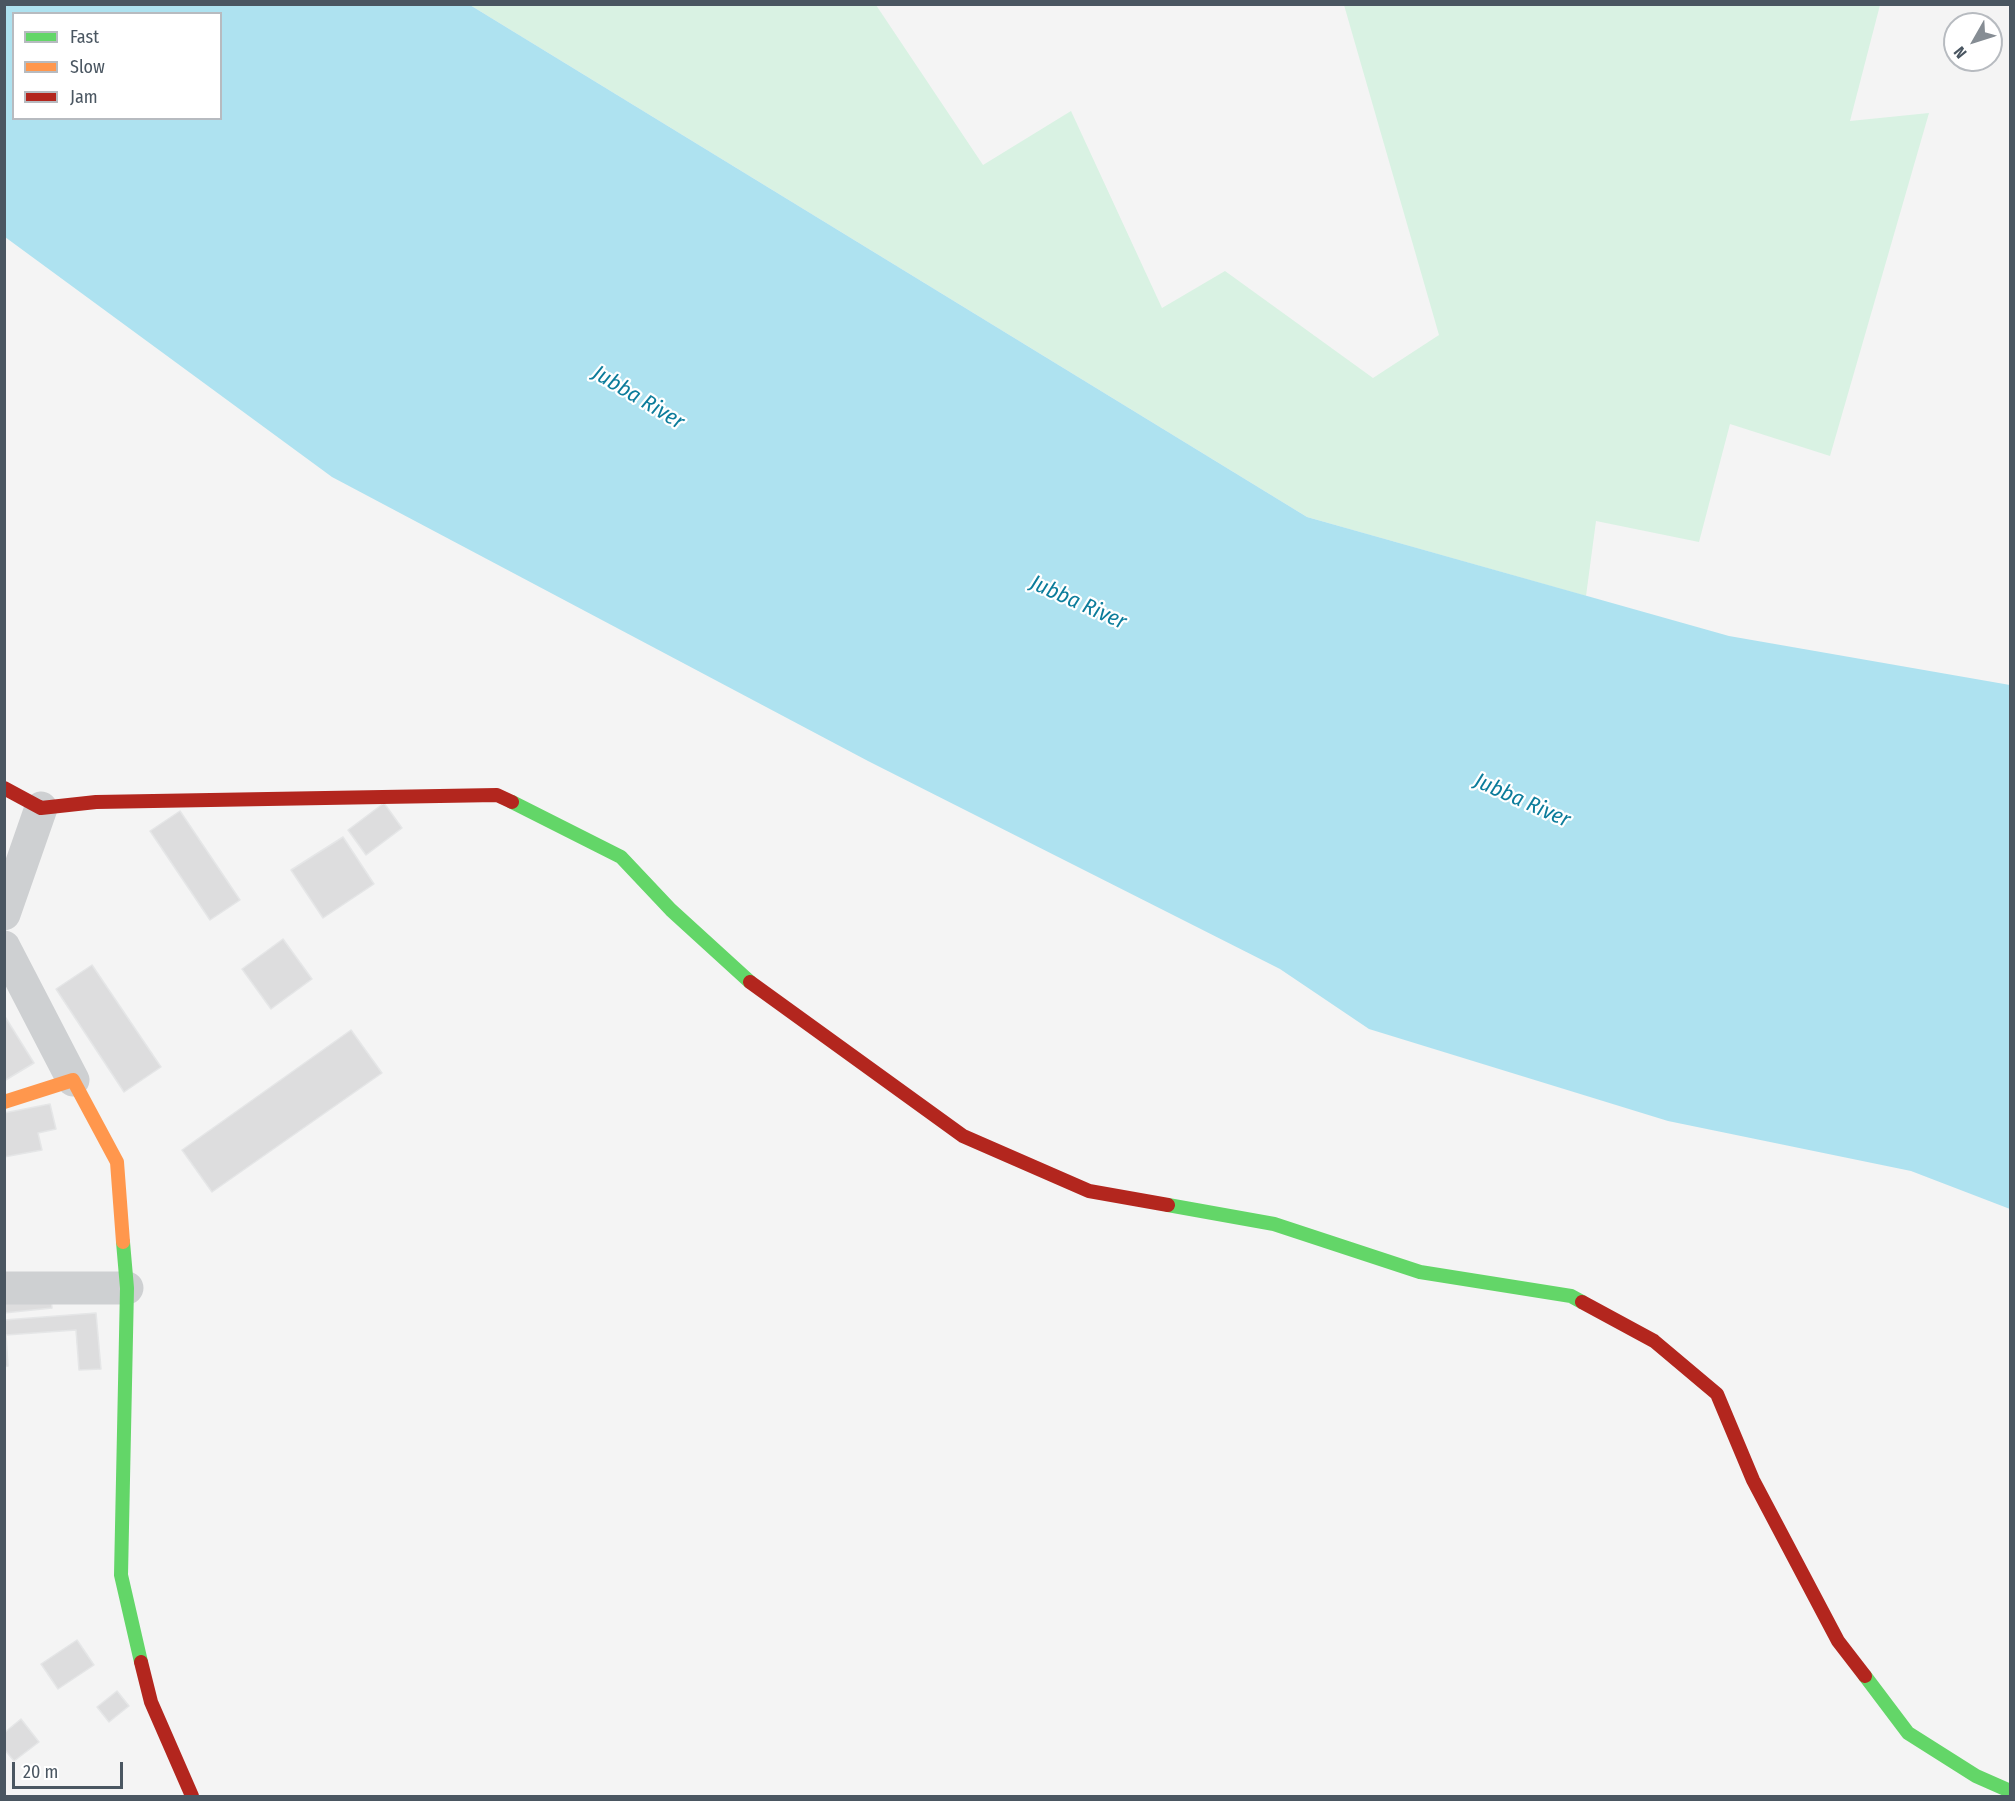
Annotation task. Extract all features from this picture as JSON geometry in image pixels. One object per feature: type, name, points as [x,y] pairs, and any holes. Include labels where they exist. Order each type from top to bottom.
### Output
[{"type":"street","points":[[4,788],[41,808],[96,802],[497,795],[621,857],[671,910],[748,981],[963,1136],[1089,1191],[1274,1224],[1420,1272],[1571,1296],[1654,1341],[1717,1394],[1753,1480],[1838,1641],[1908,1733],[1976,1776],[2010,1791]]},
{"type":"street","points":[[4,914],[41,808]]},
{"type":"street","points":[[4,947],[117,1162],[127,1288],[121,1575],[151,1702],[192,1797]]},
{"type":"street","points":[[4,1102],[73,1080]]},
{"type":"street","points":[[4,1288],[127,1288]]},
{"type":"green space","points":[[470,5],[876,5],[983,165],[1071,111],[1162,308],[1225,271],[1373,378],[1439,335],[1344,5],[1880,5],[1850,121],[1929,113],[1830,456],[1730,424],[1699,542],[1596,521],[1586,596],[1307,517]]},
{"type":"water","name":"Jubba River","points":[[5,4],[470,5],[1307,517],[1729,636],[2010,685],[2010,1209],[1911,1171],[1668,1121],[1369,1029],[1280,969],[868,761],[332,477],[5,237]]},
{"type":"building","points":[[384,803],[402,828],[366,855],[348,830]]},
{"type":"building","points":[[180,811],[240,900],[210,920],[150,831]]},
{"type":"building","points":[[343,837],[374,884],[323,918],[291,870]]},
{"type":"building","points":[[283,939],[312,979],[271,1009],[242,969]]},
{"type":"building","points":[[92,965],[161,1067],[124,1092],[56,989]]},
{"type":"building","points":[[4,1015],[34,1063],[4,1081]]},
{"type":"building","points":[[351,1030],[382,1073],[212,1192],[182,1150]]},
{"type":"building","points":[[50,1104],[56,1129],[38,1133],[42,1150],[4,1157],[4,1113]]},
{"type":"building","points":[[50,1290],[52,1308],[4,1313],[4,1295]]},
{"type":"building","points":[[96,1313],[101,1369],[79,1370],[76,1330],[6,1335],[8,1366],[4,1367],[4,1320]]},
{"type":"building","points":[[77,1640],[94,1665],[58,1689],[41,1664]]},
{"type":"building","points":[[117,1691],[129,1706],[109,1722],[97,1707]]},
{"type":"building","points":[[21,1719],[39,1742],[14,1761],[4,1749],[4,1733]]},
{"type":"traffic: fast","points":[[512,802],[621,857],[671,910],[750,982]]},
{"type":"traffic: fast","points":[[1168,1205],[1274,1224],[1420,1272],[1571,1296],[1582,1302]]},
{"type":"traffic: fast","points":[[123,1242],[127,1288],[121,1575],[141,1662]]},
{"type":"traffic: fast","points":[[1865,1676],[1908,1733],[1976,1776],[2010,1791]]},
{"type":"traffic: slow","points":[[4,1102],[73,1080],[117,1162],[123,1242]]},
{"type":"traffic: jam","points":[[4,788],[41,808],[96,802],[497,795],[512,802]]},
{"type":"traffic: jam","points":[[750,982],[963,1136],[1089,1191],[1168,1205]]},
{"type":"traffic: jam","points":[[1582,1302],[1654,1341],[1717,1394],[1753,1480],[1838,1641],[1865,1676]]},
{"type":"traffic: jam","points":[[141,1662],[151,1702],[192,1796]]}]
